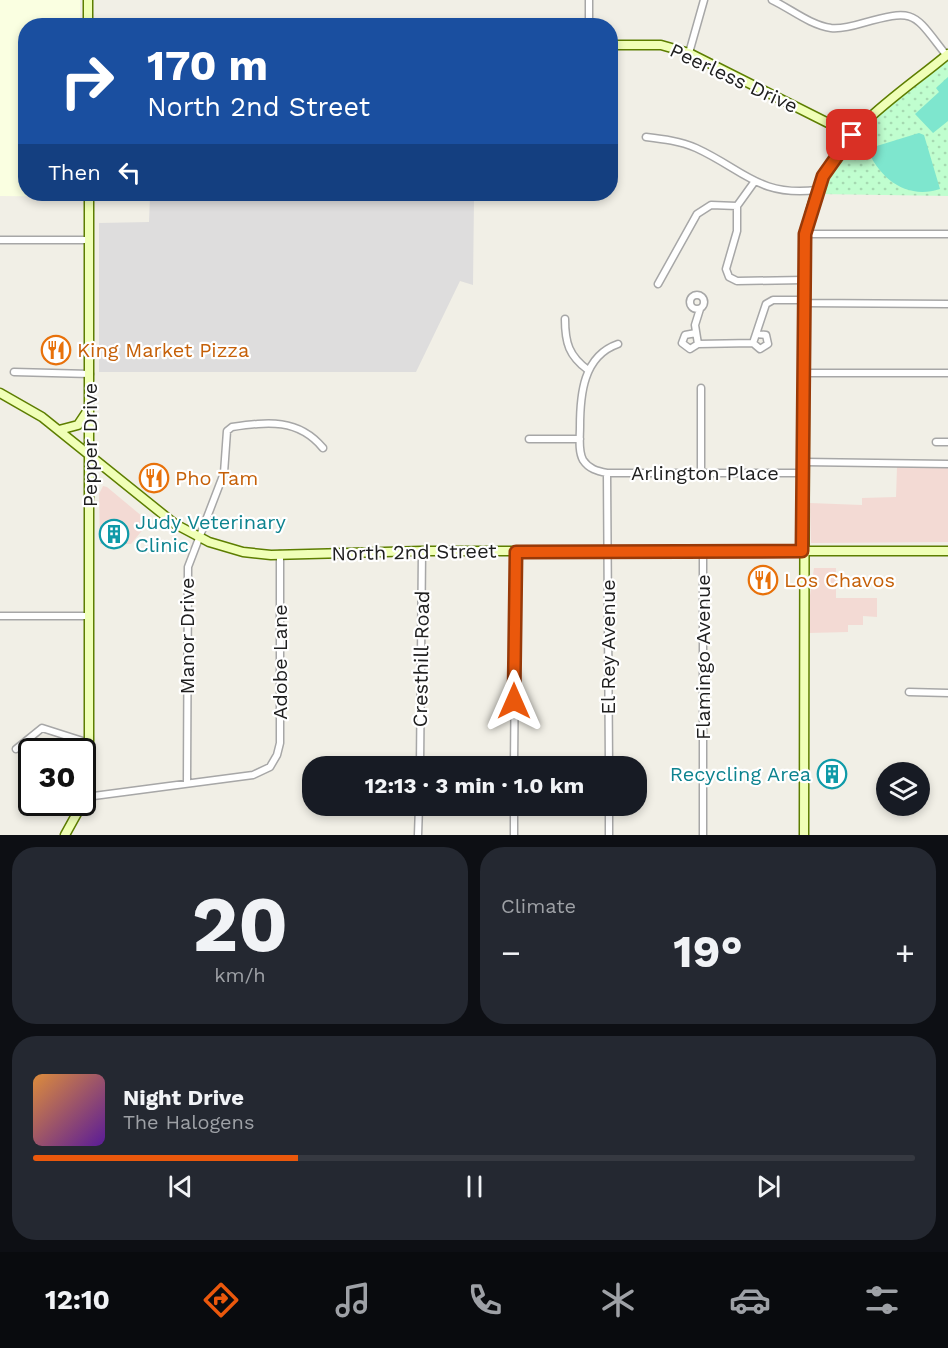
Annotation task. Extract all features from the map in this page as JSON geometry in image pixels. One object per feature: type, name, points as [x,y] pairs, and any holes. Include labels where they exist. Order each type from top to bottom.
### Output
[{"type":"main road","points":[[88,0],[88,18]]},
{"type":"main road","name":"Peerless Drive","points":[[618,45],[661,45],[689,53],[852,135]]},
{"type":"main road","points":[[804,835],[802,551],[805,234],[817,190],[841,147],[852,135],[947,55]]},
{"type":"main road","name":"Pepper Drive","points":[[89,201],[89,738]]},
{"type":"main road","name":"North 2nd Street","points":[[0,393],[59,430],[176,524],[198,537],[231,550],[280,554],[422,551],[948,551]]},
{"type":"main road","points":[[59,430],[78,425],[90,407]]},
{"type":"main road","name":"Pepper Drive","points":[[65,835],[76,816]]},
{"type":"street","points":[[589,0],[589,18]]},
{"type":"street","points":[[689,53],[704,0]]},
{"type":"street","points":[[772,0],[809,20],[831,28],[842,28],[898,14],[908,15],[921,24],[947,55]]},
{"type":"street","points":[[646,137],[675,141],[696,148],[755,181],[783,192],[817,190]]},
{"type":"street","points":[[755,181],[737,206],[737,231],[726,269],[729,276],[737,281],[804,280]]},
{"type":"street","points":[[658,284],[697,214],[711,205],[737,206]]},
{"type":"street","points":[[805,234],[948,234]]},
{"type":"street","points":[[0,240],[89,240]]},
{"type":"street","points":[[753,344],[766,304],[770,301],[948,303]]},
{"type":"street","points":[[698,344],[696,333],[700,309]]},
{"type":"street","points":[[565,320],[565,341],[571,354],[588,370]]},
{"type":"street","points":[[696,333],[685,335],[682,343],[690,349],[698,344],[753,344],[760,349],[768,342],[764,334],[756,334]]},
{"type":"street","points":[[607,474],[594,470],[582,459],[580,393],[588,370],[608,347],[618,344]]},
{"type":"street","points":[[14,372],[90,374]]},
{"type":"street","points":[[805,373],[948,373]]},
{"type":"street","points":[[701,388],[701,474]]},
{"type":"street","name":"Manor Drive","points":[[187,783],[186,584],[188,567],[198,537],[216,501],[224,473],[227,431],[232,426],[283,423],[301,428],[323,448]]},
{"type":"street","points":[[529,439],[580,439]]},
{"type":"street","points":[[936,442],[948,442]]},
{"type":"street","points":[[804,462],[948,464]]},
{"type":"street","name":"Arlington Place","points":[[607,474],[804,474]]},
{"type":"street","name":"El Rey Avenue","points":[[607,474],[609,756]]},
{"type":"street","name":"Cresthill Road","points":[[420,756],[422,551]]},
{"type":"street","name":"Flamingo Avenue","points":[[703,551],[703,835]]},
{"type":"street","points":[[514,756],[516,552]]},
{"type":"street","name":"Adobe Lane","points":[[187,783],[253,775],[270,767],[277,755],[280,743],[280,554]]},
{"type":"street","points":[[0,616],[88,616]]},
{"type":"street","points":[[909,692],[948,693]]},
{"type":"street","points":[[28,738],[42,728],[76,738]]},
{"type":"street","points":[[96,796],[187,783]]},
{"type":"street","points":[[418,835],[419,816]]},
{"type":"street","points":[[514,816],[514,835]]},
{"type":"street","points":[[609,816],[609,835]]},
{"type":"shaded area","points":[[0,0],[80,0],[80,18],[18,18],[18,196],[0,196]]},
{"type":"shaded area","points":[[150,201],[474,201],[473,285],[460,281],[416,372],[99,372],[99,223],[149,222]]},
{"type":"shaded area","points":[[897,467],[948,467],[948,542],[811,543],[810,503],[862,505],[862,498],[896,497]]},
{"type":"shaded area","points":[[103,486],[149,522],[131,544],[100,544],[99,494]]},
{"type":"shaded area","points":[[814,568],[836,568],[836,598],[877,598],[877,617],[863,616],[863,625],[848,625],[848,632],[809,633],[809,602]]},
{"type":"green space","points":[[948,61],[948,196],[819,194],[829,173],[858,136],[892,105]]},
{"type":"green space","points":[[948,77],[948,121],[933,133],[915,114],[939,92],[936,88]]},
{"type":"green space","points":[[919,133],[924,135],[940,189],[916,192],[896,184],[879,169],[867,149]]},
{"type":"place","name":"King Market Pizza","points":[[56,350]]},
{"type":"place","name":"Pho Tam","points":[[154,478]]},
{"type":"place","name":"Judy Veterinary Clinic","points":[[114,534]]},
{"type":"place","name":"Los Chavos","points":[[763,580]]},
{"type":"place","name":"Recycling Area","points":[[832,774]]},
{"type":"route","points":[[514,701],[516,552],[802,551],[805,234],[823,176],[841,147],[852,135]]}]
